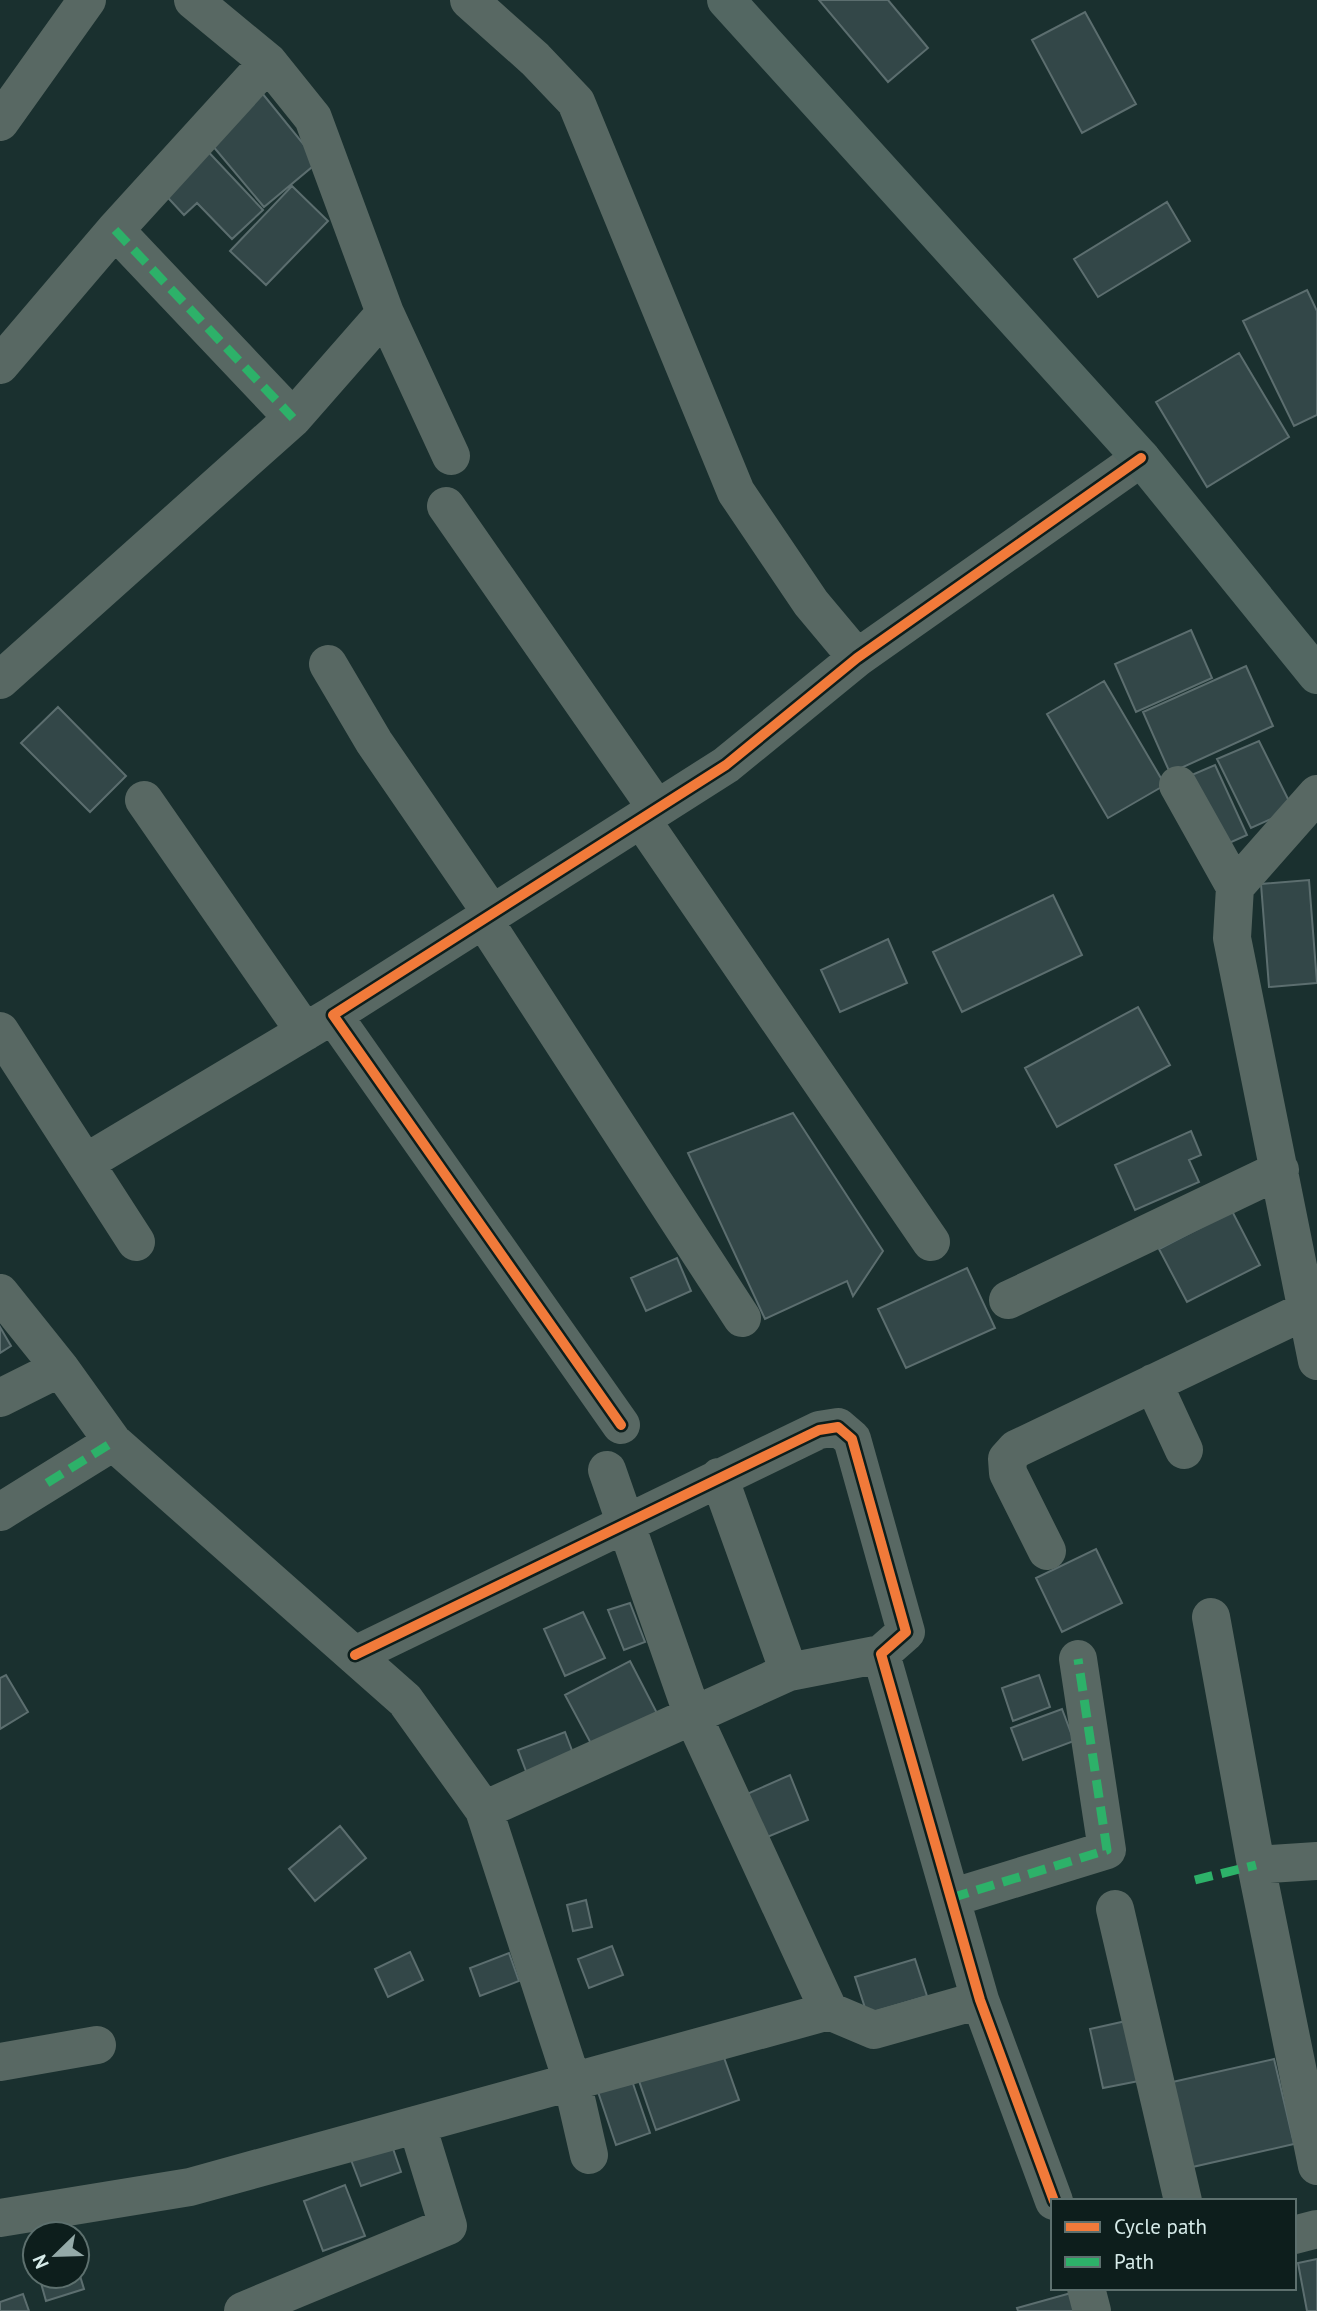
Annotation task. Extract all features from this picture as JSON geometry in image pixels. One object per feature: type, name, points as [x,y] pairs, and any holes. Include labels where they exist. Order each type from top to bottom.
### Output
[{"type":"main road","points":[[726,0],[1141,458],[1317,675]]},
{"type":"street","points":[[0,122],[87,0]]},
{"type":"street","points":[[193,0],[268,62],[313,118],[385,313],[451,456]]},
{"type":"street","points":[[469,0],[535,59],[576,102],[736,492],[811,603],[857,658]]},
{"type":"street","points":[[0,365],[115,230],[268,62]]},
{"type":"street","points":[[115,230],[293,418]]},
{"type":"street","points":[[0,680],[293,418],[385,313]]},
{"type":"street","points":[[85,1163],[319,1023],[726,765],[857,658],[1141,458]]},
{"type":"street","points":[[446,506],[931,1242]]},
{"type":"street","points":[[328,664],[374,742],[742,1318]]},
{"type":"street","points":[[1178,785],[1235,887],[1232,938],[1317,1361]]},
{"type":"street","points":[[1235,887],[1317,794]]},
{"type":"street","points":[[144,800],[319,1023],[621,1425]]},
{"type":"street","points":[[0,1031],[136,1242]]},
{"type":"street","points":[[1007,1300],[1280,1170]]},
{"type":"street","points":[[0,1293],[60,1368],[113,1442],[405,1700],[484,1810],[572,2081],[589,2155]]},
{"type":"street","points":[[1047,1550],[1009,1473],[1007,1459],[1016,1449],[1308,1309]]},
{"type":"street","points":[[0,1398],[60,1368]]},
{"type":"street","points":[[1153,1382],[1184,1450]]},
{"type":"street","points":[[355,1656],[627,1521],[819,1430],[838,1427],[852,1439],[906,1632],[881,1654],[789,1672],[484,1810]]},
{"type":"street","points":[[0,1512],[113,1442]]},
{"type":"street","points":[[607,1470],[693,1716],[829,2011]]},
{"type":"street","points":[[719,1477],[789,1672]]},
{"type":"street","points":[[1212,1617],[1256,1865],[1317,2166]]},
{"type":"street","points":[[881,1654],[980,2000],[1053,2199]]},
{"type":"street","points":[[951,1898],[1107,1850],[1078,1659]]},
{"type":"street","points":[[1256,1865],[1317,1861]]},
{"type":"street","points":[[1115,1909],[1183,2199]]},
{"type":"street","points":[[0,2218],[190,2187],[829,2011],[874,2030],[980,2000]]},
{"type":"street","points":[[0,2062],[97,2045]]},
{"type":"street","points":[[243,2311],[448,2226],[417,2125]]},
{"type":"street","points":[[1296,2234],[1317,2228]]},
{"type":"street","points":[[1087,2290],[1092,2311]]},
{"type":"building","points":[[819,0],[888,0],[928,48],[888,82]]},
{"type":"building","points":[[1085,12],[1136,104],[1082,133],[1032,40]]},
{"type":"building","points":[[262,93],[318,162],[264,207],[207,139]]},
{"type":"building","points":[[201,144],[263,210],[232,239],[197,203],[184,215],[158,187]]},
{"type":"building","points":[[292,186],[328,221],[266,285],[230,251]]},
{"type":"building","points":[[1167,202],[1190,241],[1098,297],[1074,259]]},
{"type":"building","points":[[1307,290],[1317,311],[1317,415],[1294,426],[1243,321]]},
{"type":"building","points":[[1239,353],[1289,437],[1207,487],[1156,402]]},
{"type":"building","points":[[1191,630],[1212,678],[1136,712],[1115,664]]},
{"type":"building","points":[[1246,666],[1273,726],[1170,773],[1143,712]]},
{"type":"building","points":[[1104,681],[1165,785],[1108,818],[1047,714]]},
{"type":"building","points":[[58,707],[126,776],[90,812],[21,743]]},
{"type":"building","points":[[1259,741],[1293,809],[1251,828],[1217,759]]},
{"type":"building","points":[[1215,765],[1247,835],[1218,848],[1187,777]]},
{"type":"building","points":[[1309,880],[1317,983],[1269,987],[1261,884]]},
{"type":"building","points":[[1053,895],[1082,955],[962,1012],[933,952]]},
{"type":"building","points":[[888,939],[907,983],[840,1012],[821,970]]},
{"type":"building","points":[[1138,1007],[1170,1065],[1057,1127],[1025,1068]]},
{"type":"building","points":[[793,1113],[883,1251],[853,1296],[847,1281],[765,1319],[688,1153]]},
{"type":"building","points":[[1191,1131],[1201,1155],[1189,1160],[1199,1182],[1135,1210],[1115,1165]]},
{"type":"building","points":[[1232,1211],[1260,1265],[1187,1302],[1159,1249]]},
{"type":"building","points":[[677,1258],[691,1291],[646,1311],[631,1278]]},
{"type":"building","points":[[967,1268],[995,1328],[906,1368],[878,1309]]},
{"type":"building","points":[[0,1327],[11,1346],[0,1353]]},
{"type":"building","points":[[1096,1549],[1122,1603],[1062,1632],[1036,1578]]},
{"type":"building","points":[[630,1603],[645,1642],[624,1650],[608,1610]]},
{"type":"building","points":[[583,1612],[605,1658],[565,1676],[544,1629]]},
{"type":"building","points":[[630,1661],[659,1717],[595,1751],[565,1695]]},
{"type":"building","points":[[6,1675],[28,1712],[0,1729],[0,1678]]},
{"type":"building","points":[[1039,1675],[1050,1707],[1013,1721],[1002,1688]]},
{"type":"building","points":[[1062,1709],[1074,1741],[1023,1760],[1011,1728]]},
{"type":"building","points":[[565,1732],[576,1761],[529,1779],[518,1750]]},
{"type":"building","points":[[790,1775],[808,1820],[765,1838],[747,1794]]},
{"type":"building","points":[[340,1826],[366,1858],[315,1901],[289,1869]]},
{"type":"building","points":[[586,1900],[592,1927],[573,1931],[567,1905]]},
{"type":"building","points":[[612,1946],[623,1975],[589,1988],[578,1959]]},
{"type":"building","points":[[410,1952],[423,1980],[388,1997],[375,1969]]},
{"type":"building","points":[[509,1953],[519,1981],[480,1996],[470,1968]]},
{"type":"building","points":[[915,1959],[927,1996],[867,2014],[855,1977]]},
{"type":"building","points":[[1126,2021],[1139,2081],[1103,2088],[1090,2029]]},
{"type":"building","points":[[721,2049],[739,2100],[656,2130],[638,2078]]},
{"type":"building","points":[[1274,2059],[1294,2144],[1188,2168],[1168,2083]]},
{"type":"building","points":[[630,2075],[650,2133],[616,2145],[596,2086]]},
{"type":"building","points":[[389,2137],[401,2172],[361,2186],[348,2152]]},
{"type":"building","points":[[345,2185],[365,2236],[323,2251],[304,2201]]},
{"type":"building","points":[[1317,2259],[1317,2311],[1307,2311],[1298,2263]]},
{"type":"building","points":[[43,2290],[81,2290],[46,2301]]},
{"type":"building","points":[[1071,2293],[1076,2311],[1018,2311],[1017,2308]]},
{"type":"building","points":[[23,2294],[29,2311],[0,2311],[0,2302]]},
{"type":"marked path","points":[[115,230],[293,418]]},
{"type":"marked path","points":[[47,1483],[113,1442]]},
{"type":"marked path","points":[[951,1898],[1107,1850],[1078,1659]]},
{"type":"marked path","points":[[1195,1880],[1256,1865]]},
{"type":"cycle path","points":[[621,1425],[333,1015],[726,765],[857,658],[1141,458]]},
{"type":"cycle path","points":[[355,1655],[819,1430],[838,1427],[852,1439],[906,1632],[881,1654],[980,2000],[1053,2199]]}]
